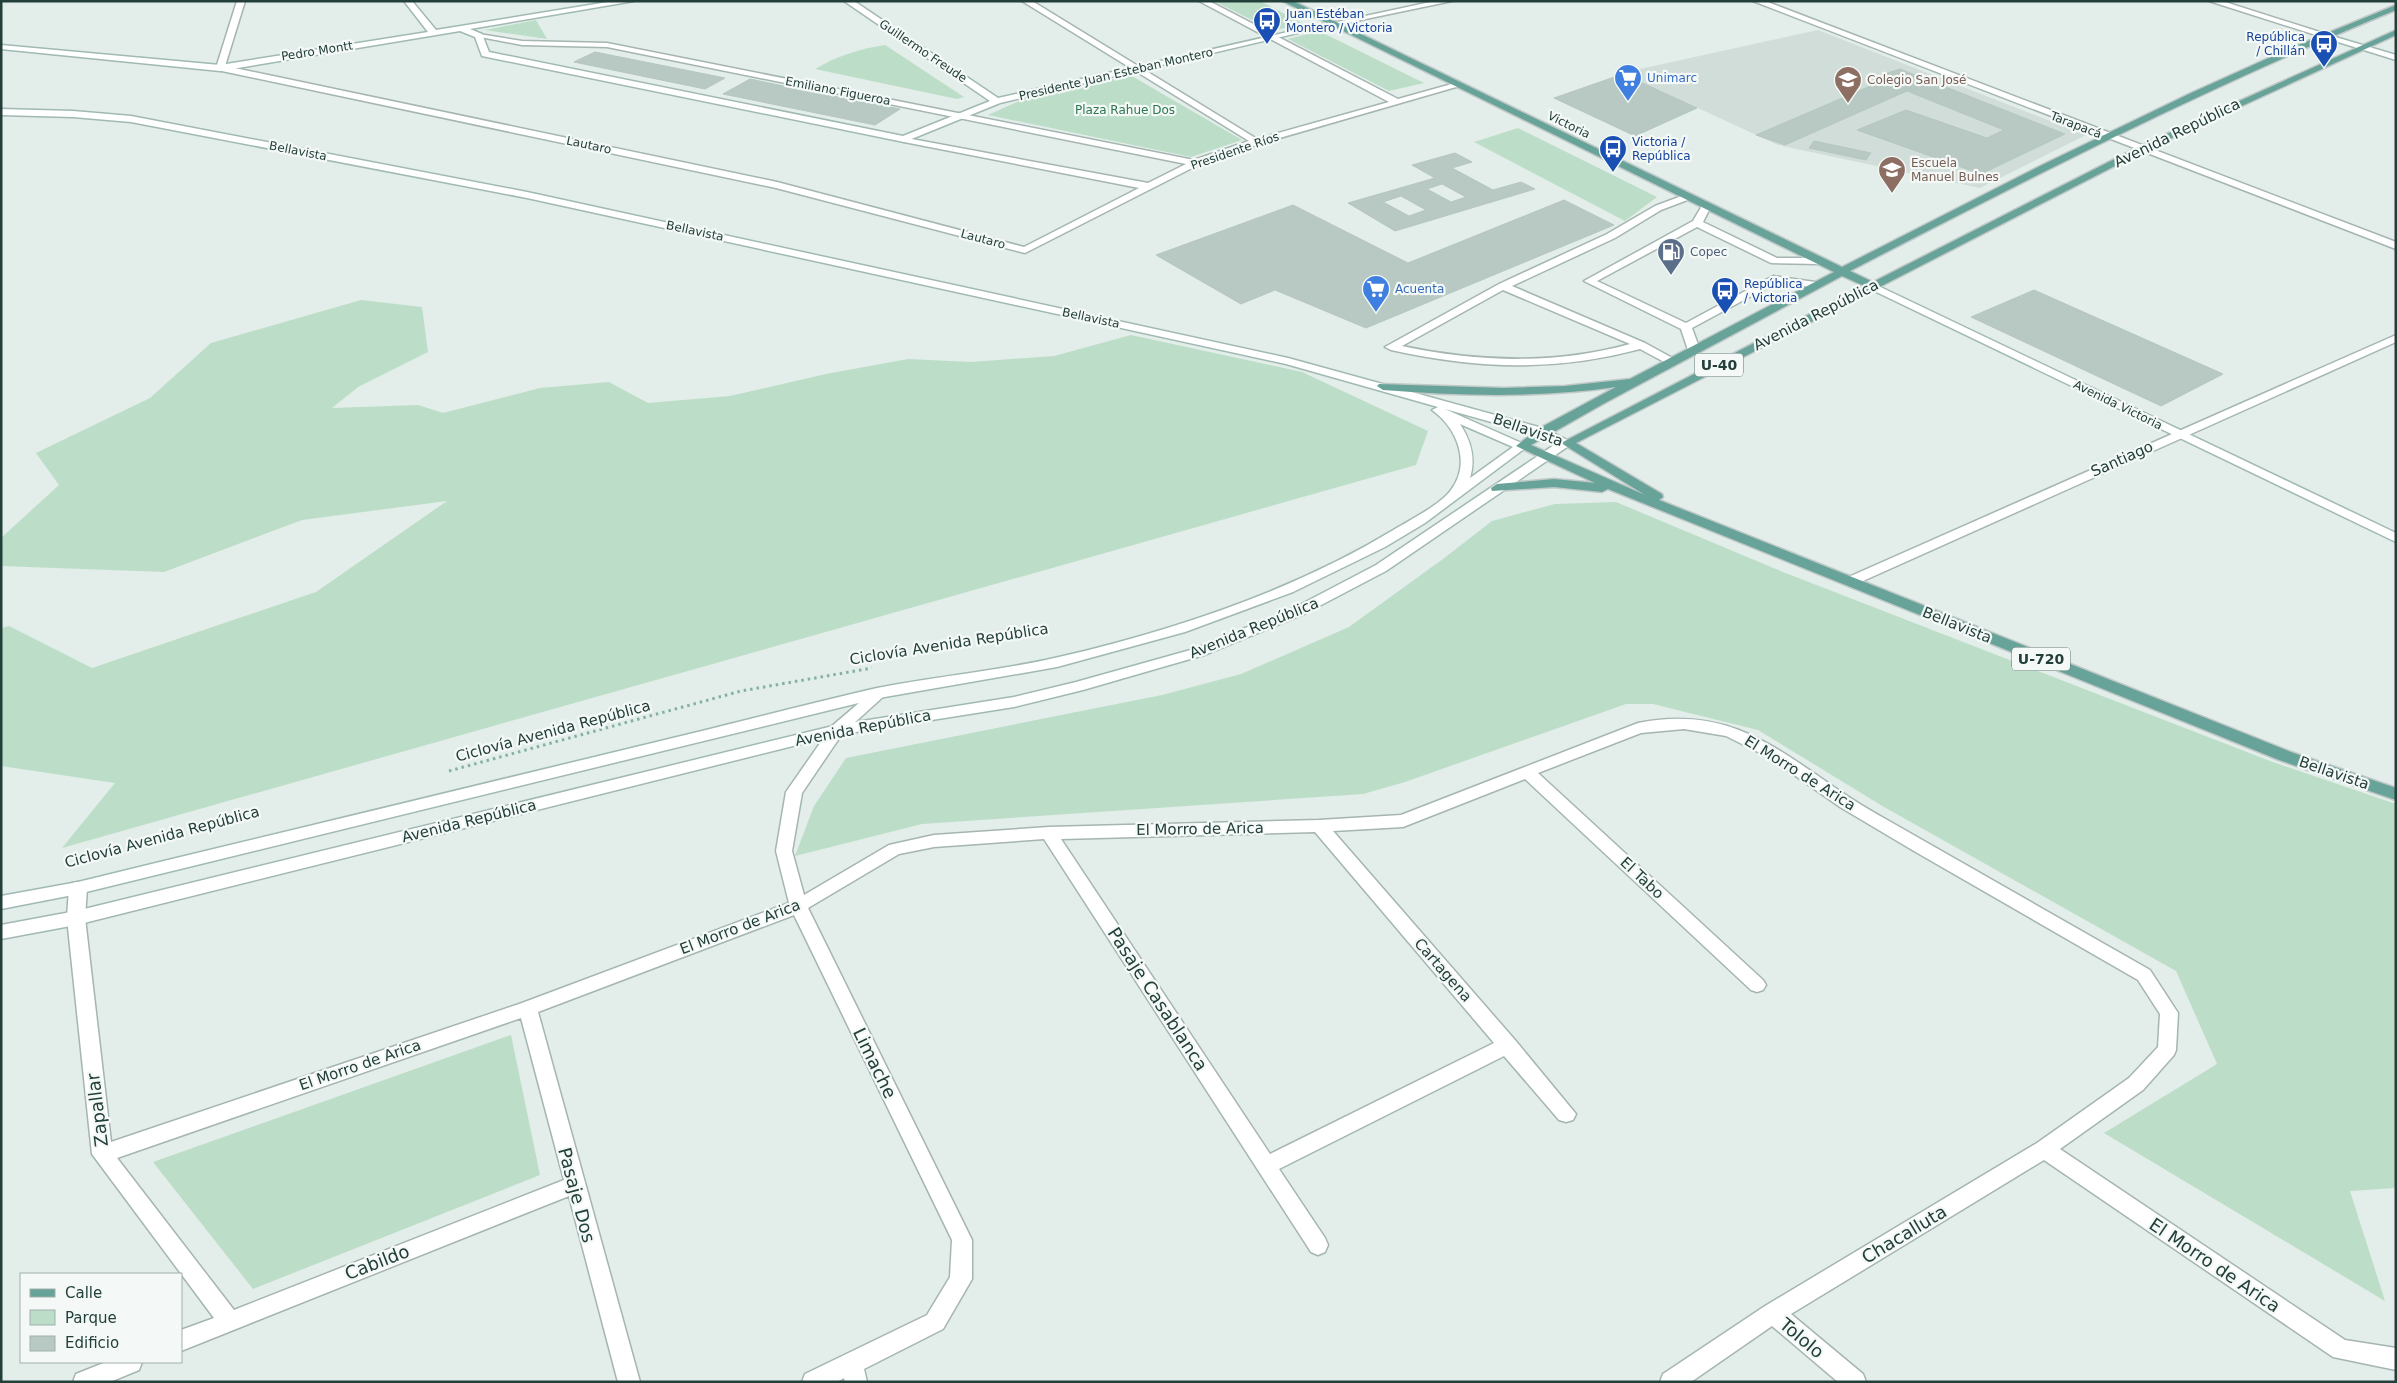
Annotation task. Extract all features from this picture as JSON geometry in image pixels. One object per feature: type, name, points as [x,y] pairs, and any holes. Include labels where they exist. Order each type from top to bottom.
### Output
[{"type":"main road","name":"Victoria","points":[[1286,1],[1841,271]]},
{"type":"main road","name":"Avenida República","points":[[1522,446],[1542,432],[1841,271],[2106,136],[2325,35],[2396,7]]},
{"type":"main road","name":"Avenida República","points":[[1567,443],[2143,148],[2360,46],[2396,32]]},
{"type":"main road","name":"Avenida Victoria","points":[[1841,271],[1872,286]]},
{"type":"main road","points":[[1383,386],[1432,390],[1508,392],[1579,388],[1638,380]]},
{"type":"main road","name":"Bellavista","points":[[1567,443],[1688,516]]},
{"type":"main road","name":"Bellavista","points":[[1522,446],[1627,493],[2285,756],[2396,794]]},
{"type":"main road","points":[[1497,488],[1554,483],[1603,488],[1627,493]]},
{"type":"street","points":[[220,68],[228,48],[241,1]]},
{"type":"street","points":[[408,1],[433,32]]},
{"type":"street","name":"Pedro Montt","points":[[1,47],[220,68],[630,1]]},
{"type":"street","name":"Guillermo Freude","points":[[848,1],[997,101]]},
{"type":"street","points":[[1026,1],[1256,142]]},
{"type":"street","points":[[1203,1],[1396,102]]},
{"type":"street","name":"Presidente Juan Esteban Montero","points":[[904,140],[997,101],[1272,37],[1448,1]]},
{"type":"street","name":"Tarapacá","points":[[1757,1],[2396,246]]},
{"type":"street","points":[[2213,1],[2396,58]]},
{"type":"street","name":"Emiliano Figueroa","points":[[460,28],[479,36],[522,42],[607,45],[1195,163]]},
{"type":"street","points":[[479,36],[485,54],[904,140],[1146,186]]},
{"type":"street","name":"Lautaro","points":[[220,68],[777,185],[1025,250]]},
{"type":"street","name":"Presidente Ríos","points":[[1025,250],[1146,186],[1195,163],[1256,142],[1459,85]]},
{"type":"street","name":"Bellavista","points":[[1,112],[73,114],[130,119],[527,195],[1288,361],[1542,432],[1567,443]]},
{"type":"street","points":[[1641,345],[1584,358],[1508,364],[1448,359],[1391,347],[1503,286],[1611,236],[1658,208],[1687,196]]},
{"type":"street","points":[[1694,350],[1686,327],[1590,281],[1697,223],[1706,206]]},
{"type":"street","points":[[1697,223],[1775,261],[1820,261]]},
{"type":"street","points":[[1775,261],[1777,278]]},
{"type":"street","points":[[1686,327],[1777,278],[1815,285]]},
{"type":"street","points":[[1503,286],[1641,345],[1672,362]]},
{"type":"street","name":"Avenida Victoria","points":[[1872,286],[2396,538]]},
{"type":"street","name":"Santiago","points":[[1849,582],[2396,338]]},
{"type":"street","name":"Bellavista","points":[[1383,386],[1522,446]]},
{"type":"street","points":[[1444,412],[1456,426],[1464,440],[1468,455],[1467,470],[1455,495]]},
{"type":"street","name":"Avenida República","points":[[1,932],[76,918],[837,730],[1023,700],[1140,670],[1199,652],[1269,624],[1342,590],[1409,550],[1544,456],[1567,443]]},
{"type":"street","name":"Avenida República","points":[[1,903],[78,888],[879,693],[1057,662],[1120,646],[1227,613],[1336,567],[1396,534],[1455,495],[1522,446]]},
{"type":"street","name":"Limache","points":[[813,1382],[854,1372],[935,1322],[961,1279],[962,1240],[798,906],[784,851],[794,792],[837,730],[879,693]]},
{"type":"street","name":"El Morro de Arica","points":[[102,1154],[528,1008],[798,906],[895,850],[934,841],[1049,833],[1319,826],[1403,821],[1638,728],[1682,723],[1704,725],[1752,740],[1846,803],[2144,974],[2169,1013],[2167,1050],[2136,1084]]},
{"type":"street","name":"El Tabo","points":[[1527,772],[1757,985]]},
{"type":"street","name":"Cartagena","points":[[1319,826],[1566,1114]]},
{"type":"street","name":"Pasaje Casablanca","points":[[1049,833],[1318,1245]]},
{"type":"street","name":"Zapallar","points":[[78,888],[76,918],[102,1154],[229,1320]]},
{"type":"street","name":"Pasaje Dos","points":[[528,1008],[574,1185],[629,1382]]},
{"type":"street","points":[[1267,1165],[1508,1045]]},
{"type":"street","name":"Chacalluta","points":[[1672,1382],[1773,1313],[2044,1149],[2136,1084]]},
{"type":"street","name":"El Morro de Arica","points":[[2044,1149],[2341,1350],[2396,1360]]},
{"type":"street","name":"Cabildo","points":[[182,1340],[574,1185]]},
{"type":"street","name":"Tololo","points":[[1773,1313],[1855,1382]]},
{"type":"street","points":[[84,1382],[129,1363]]},
{"type":"path","name":"Ciclovía Avenida República","points":[[443,772],[741,691],[874,668]]},
{"type":"shaded area","name":"Colegio San José","points":[[1818,30],[2086,135],[1980,188],[1778,145],[1622,73]]},
{"type":"green space","points":[[1214,1],[1260,1],[1306,25],[1272,30]]},
{"type":"green space","points":[[536,20],[547,39],[485,30]]},
{"type":"green space","points":[[1319,31],[1424,83],[1389,91],[1288,39]]},
{"type":"green space","points":[[885,45],[964,97],[957,99],[815,69],[849,54]]},
{"type":"green space","name":"Plaza Rahue Dos","points":[[1130,75],[1242,140],[1191,157],[988,115],[1017,102]]},
{"type":"green space","points":[[1518,128],[1657,197],[1625,221],[1474,142]]},
{"type":"green space","points":[[361,300],[422,307],[428,352],[358,387],[332,408],[418,405],[443,413],[540,388],[609,382],[648,403],[730,396],[826,374],[908,359],[971,362],[1054,356],[1131,335],[1302,372],[1428,431],[1416,465],[62,848],[115,783],[1,766],[1,628],[9,626],[92,668],[316,592],[447,501],[302,520],[164,572],[1,566],[1,538],[59,485],[36,453],[150,398],[211,343]]},
{"type":"green space","points":[[1616,502],[1783,572],[2270,761],[2396,804],[2396,1188],[2350,1191],[2385,1301],[2104,1133],[2217,1064],[2176,971],[1884,807],[1758,730],[1653,704],[1626,704],[1405,782],[1363,794],[922,824],[795,856],[814,806],[846,758],[1162,695],[1241,674],[1349,627],[1492,521],[1555,504]]},
{"type":"green space","points":[[511,1035],[540,1175],[253,1289],[153,1162]]},
{"type":"building","points":[[595,52],[725,78],[705,89],[574,62]]},
{"type":"building","points":[[1900,69],[2065,134],[1981,174],[1857,130],[1906,110],[1987,138],[2004,130],[1907,91],[1785,145],[1756,135],[1882,81],[1878,79],[1890,76],[1884,74]]},
{"type":"building","points":[[1623,74],[1697,108],[1635,136],[1554,98]]},
{"type":"building","points":[[750,79],[900,109],[875,125],[723,94]]},
{"type":"building","points":[[1814,141],[1871,153],[1866,160],[1809,148]]},
{"type":"building","points":[[1455,153],[1472,162],[1452,168],[1493,190],[1521,182],[1535,189],[1395,231],[1348,203],[1435,178],[1412,165]],"holes":[[[1442,184],[1466,197],[1451,202],[1427,189]],[[1401,196],[1426,210],[1409,216],[1383,202]]]},
{"type":"building","points":[[1564,200],[1614,225],[1366,328],[1275,290],[1241,304],[1156,255],[1293,205],[1408,263]]},
{"type":"building","points":[[2034,290],[2223,374],[2161,406],[1971,317]]},
{"type":"place","name":"Juan Estéban Montero / Victoria","points":[[1267,45]]},
{"type":"place","name":"República / Chillán","points":[[2324,68]]},
{"type":"place","name":"Unimarc","points":[[1628,102]]},
{"type":"place","name":"Colegio San José","points":[[1848,104]]},
{"type":"place","name":"Victoria / República","points":[[1613,173]]},
{"type":"place","name":"Escuela Manuel Bulnes","points":[[1892,194]]},
{"type":"place","name":"Copec","points":[[1671,276]]},
{"type":"place","name":"Acuenta","points":[[1376,313]]},
{"type":"place","name":"República / Victoria","points":[[1725,315]]}]
